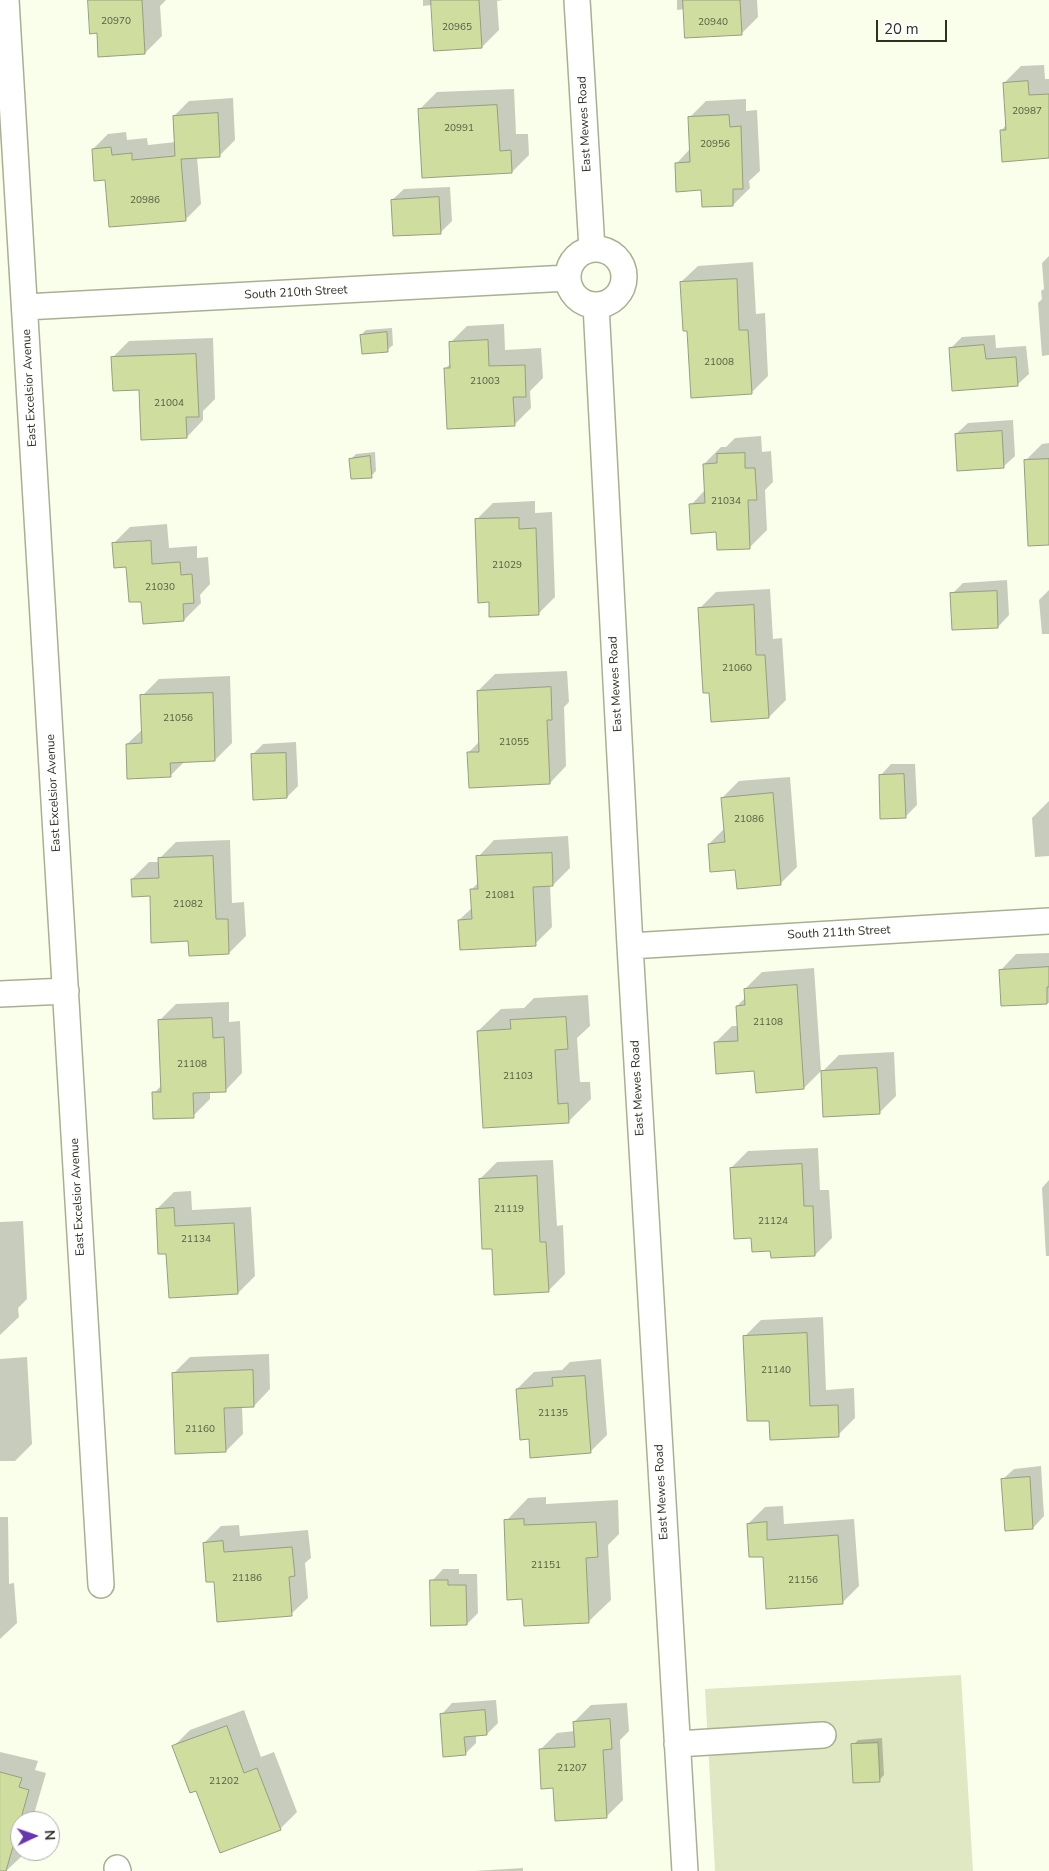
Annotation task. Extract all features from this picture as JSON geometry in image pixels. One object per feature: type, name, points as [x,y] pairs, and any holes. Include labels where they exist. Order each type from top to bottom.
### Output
[{"type":"street","name":"East Excelsior Avenue","points":[[6,0],[101,1585]]},
{"type":"street","name":"East Mewes Road","points":[[577,0],[592,249]]},
{"type":"street","points":[[592,249],[601,249],[617,258],[622,266],[624,275],[623,284],[613,299],[596,305],[576,297],[568,278],[572,262],[584,251],[592,249]]},
{"type":"street","name":"South 210th Street","points":[[25,307],[568,278]]},
{"type":"street","name":"East Mewes Road","points":[[596,305],[630,946],[685,1871]]},
{"type":"street","name":"South 211th Street","points":[[630,946],[1049,921]]},
{"type":"street","points":[[0,994],[66,991]]},
{"type":"street","points":[[677,1744],[823,1735]]},
{"type":"green space","points":[[961,1675],[973,1871],[715,1871],[705,1689]]},
{"type":"building","points":[[88,0],[142,0],[145,54],[98,57],[97,33],[90,34]]},
{"type":"building","points":[[431,0],[479,0],[482,48],[434,51]]},
{"type":"building","points":[[683,0],[740,0],[742,35],[685,38]]},
{"type":"building","points":[[1028,81],[1029,95],[1049,94],[1049,158],[1002,162],[1000,130],[1006,130],[1003,83]]},
{"type":"building","points":[[497,105],[500,151],[511,150],[512,173],[422,178],[418,109]]},
{"type":"building","points":[[218,113],[220,157],[181,159],[186,221],[109,227],[105,180],[94,181],[92,149],[111,147],[112,155],[132,153],[132,160],[175,156],[173,116]]},
{"type":"building","points":[[729,115],[730,127],[741,126],[743,189],[733,189],[733,206],[702,207],[701,190],[676,192],[675,163],[690,162],[688,117]]},
{"type":"building","points":[[439,197],[441,234],[393,236],[391,200]]},
{"type":"building","points":[[737,279],[739,330],[748,330],[752,394],[691,398],[687,331],[683,331],[680,282]]},
{"type":"building","points":[[387,332],[388,352],[362,354],[360,335]]},
{"type":"building","points":[[488,340],[489,366],[525,365],[526,397],[513,397],[515,426],[447,429],[444,368],[450,368],[449,342]]},
{"type":"building","points":[[984,345],[986,359],[1016,357],[1018,386],[952,391],[949,348]]},
{"type":"building","points":[[196,354],[199,417],[186,417],[187,438],[141,440],[139,390],[113,391],[111,357]]},
{"type":"building","points":[[1002,431],[1004,468],[957,471],[955,434]]},
{"type":"building","points":[[745,453],[745,468],[755,468],[757,500],[748,500],[750,549],[717,550],[716,532],[691,534],[689,504],[705,503],[703,464],[717,463],[717,454]]},
{"type":"building","points":[[370,456],[372,478],[351,479],[349,459]]},
{"type":"building","points":[[1049,459],[1049,545],[1028,546],[1024,460]]},
{"type":"building","points":[[519,518],[519,529],[536,528],[539,615],[489,617],[489,602],[478,603],[475,519]]},
{"type":"building","points":[[151,541],[152,564],[180,562],[181,575],[192,574],[194,603],[183,604],[184,621],[143,624],[141,602],[129,602],[126,567],[114,568],[112,543]]},
{"type":"building","points":[[997,591],[998,628],[952,630],[950,593]]},
{"type":"building","points":[[754,605],[756,655],[765,655],[769,718],[711,722],[709,693],[703,693],[698,608]]},
{"type":"building","points":[[551,687],[552,720],[547,720],[550,784],[469,788],[467,752],[479,752],[477,691]]},
{"type":"building","points":[[213,693],[215,761],[170,763],[171,777],[127,779],[126,744],[142,743],[140,695]]},
{"type":"building","points":[[286,753],[287,798],[253,800],[251,754]]},
{"type":"building","points":[[904,774],[906,818],[880,819],[879,775]]},
{"type":"building","points":[[773,793],[781,885],[737,889],[735,870],[710,872],[708,844],[725,842],[721,798]]},
{"type":"building","points":[[552,853],[553,886],[533,887],[536,946],[460,950],[458,920],[472,919],[470,889],[478,889],[476,856]]},
{"type":"building","points":[[213,856],[216,919],[228,919],[229,954],[189,956],[188,941],[151,943],[150,896],[132,897],[131,879],[159,878],[158,858]]},
{"type":"building","points":[[1049,967],[1047,1004],[1001,1006],[999,970]]},
{"type":"building","points":[[797,985],[804,1089],[756,1093],[754,1071],[716,1074],[714,1042],[738,1041],[736,1006],[745,1005],[744,989]]},
{"type":"building","points":[[566,1017],[568,1049],[555,1050],[558,1104],[568,1103],[569,1123],[483,1128],[477,1031],[511,1029],[510,1020]]},
{"type":"building","points":[[212,1018],[213,1038],[224,1037],[226,1092],[193,1093],[194,1118],[153,1119],[152,1092],[161,1092],[158,1020]]},
{"type":"building","points":[[877,1068],[880,1114],[823,1117],[821,1071]]},
{"type":"building","points":[[802,1164],[804,1206],[813,1206],[815,1256],[771,1258],[770,1251],[752,1252],[751,1238],[734,1239],[730,1168]]},
{"type":"building","points":[[537,1176],[540,1242],[546,1242],[549,1292],[494,1295],[492,1249],[482,1249],[479,1179]]},
{"type":"building","points":[[174,1208],[175,1226],[234,1223],[238,1294],[169,1298],[166,1254],[158,1254],[156,1209]]},
{"type":"building","points":[[807,1333],[810,1406],[838,1405],[839,1437],[770,1440],[769,1421],[747,1421],[743,1336]]},
{"type":"building","points":[[253,1370],[254,1407],[224,1408],[226,1452],[175,1454],[172,1373]]},
{"type":"building","points":[[585,1376],[591,1453],[530,1458],[529,1439],[520,1440],[516,1389],[553,1386],[552,1378]]},
{"type":"building","points":[[1030,1477],[1033,1529],[1005,1531],[1001,1479]]},
{"type":"building","points":[[524,1519],[524,1525],[596,1522],[598,1557],[586,1558],[589,1623],[524,1626],[522,1599],[507,1600],[504,1520]]},
{"type":"building","points":[[767,1522],[767,1540],[838,1535],[843,1604],[766,1609],[763,1557],[749,1557],[747,1524]]},
{"type":"building","points":[[223,1541],[224,1552],[292,1547],[295,1576],[289,1577],[292,1616],[217,1622],[214,1582],[206,1582],[203,1543]]},
{"type":"building","points":[[430,1580],[448,1580],[448,1585],[466,1585],[467,1625],[431,1626]]},
{"type":"building","points":[[485,1710],[487,1735],[464,1737],[466,1755],[443,1757],[440,1714]]},
{"type":"building","points":[[610,1719],[612,1749],[603,1750],[607,1818],[555,1821],[553,1788],[541,1789],[539,1749],[575,1747],[573,1722]]},
{"type":"building","points":[[227,1726],[244,1773],[257,1768],[281,1830],[220,1853],[196,1791],[190,1793],[172,1746]]},
{"type":"building","points":[[878,1743],[880,1782],[853,1783],[851,1744]]},
{"type":"building","points":[[0,1772],[22,1778],[19,1787],[29,1790],[23,1811],[10,1811],[10,1857],[6,1871],[0,1871]]}]
